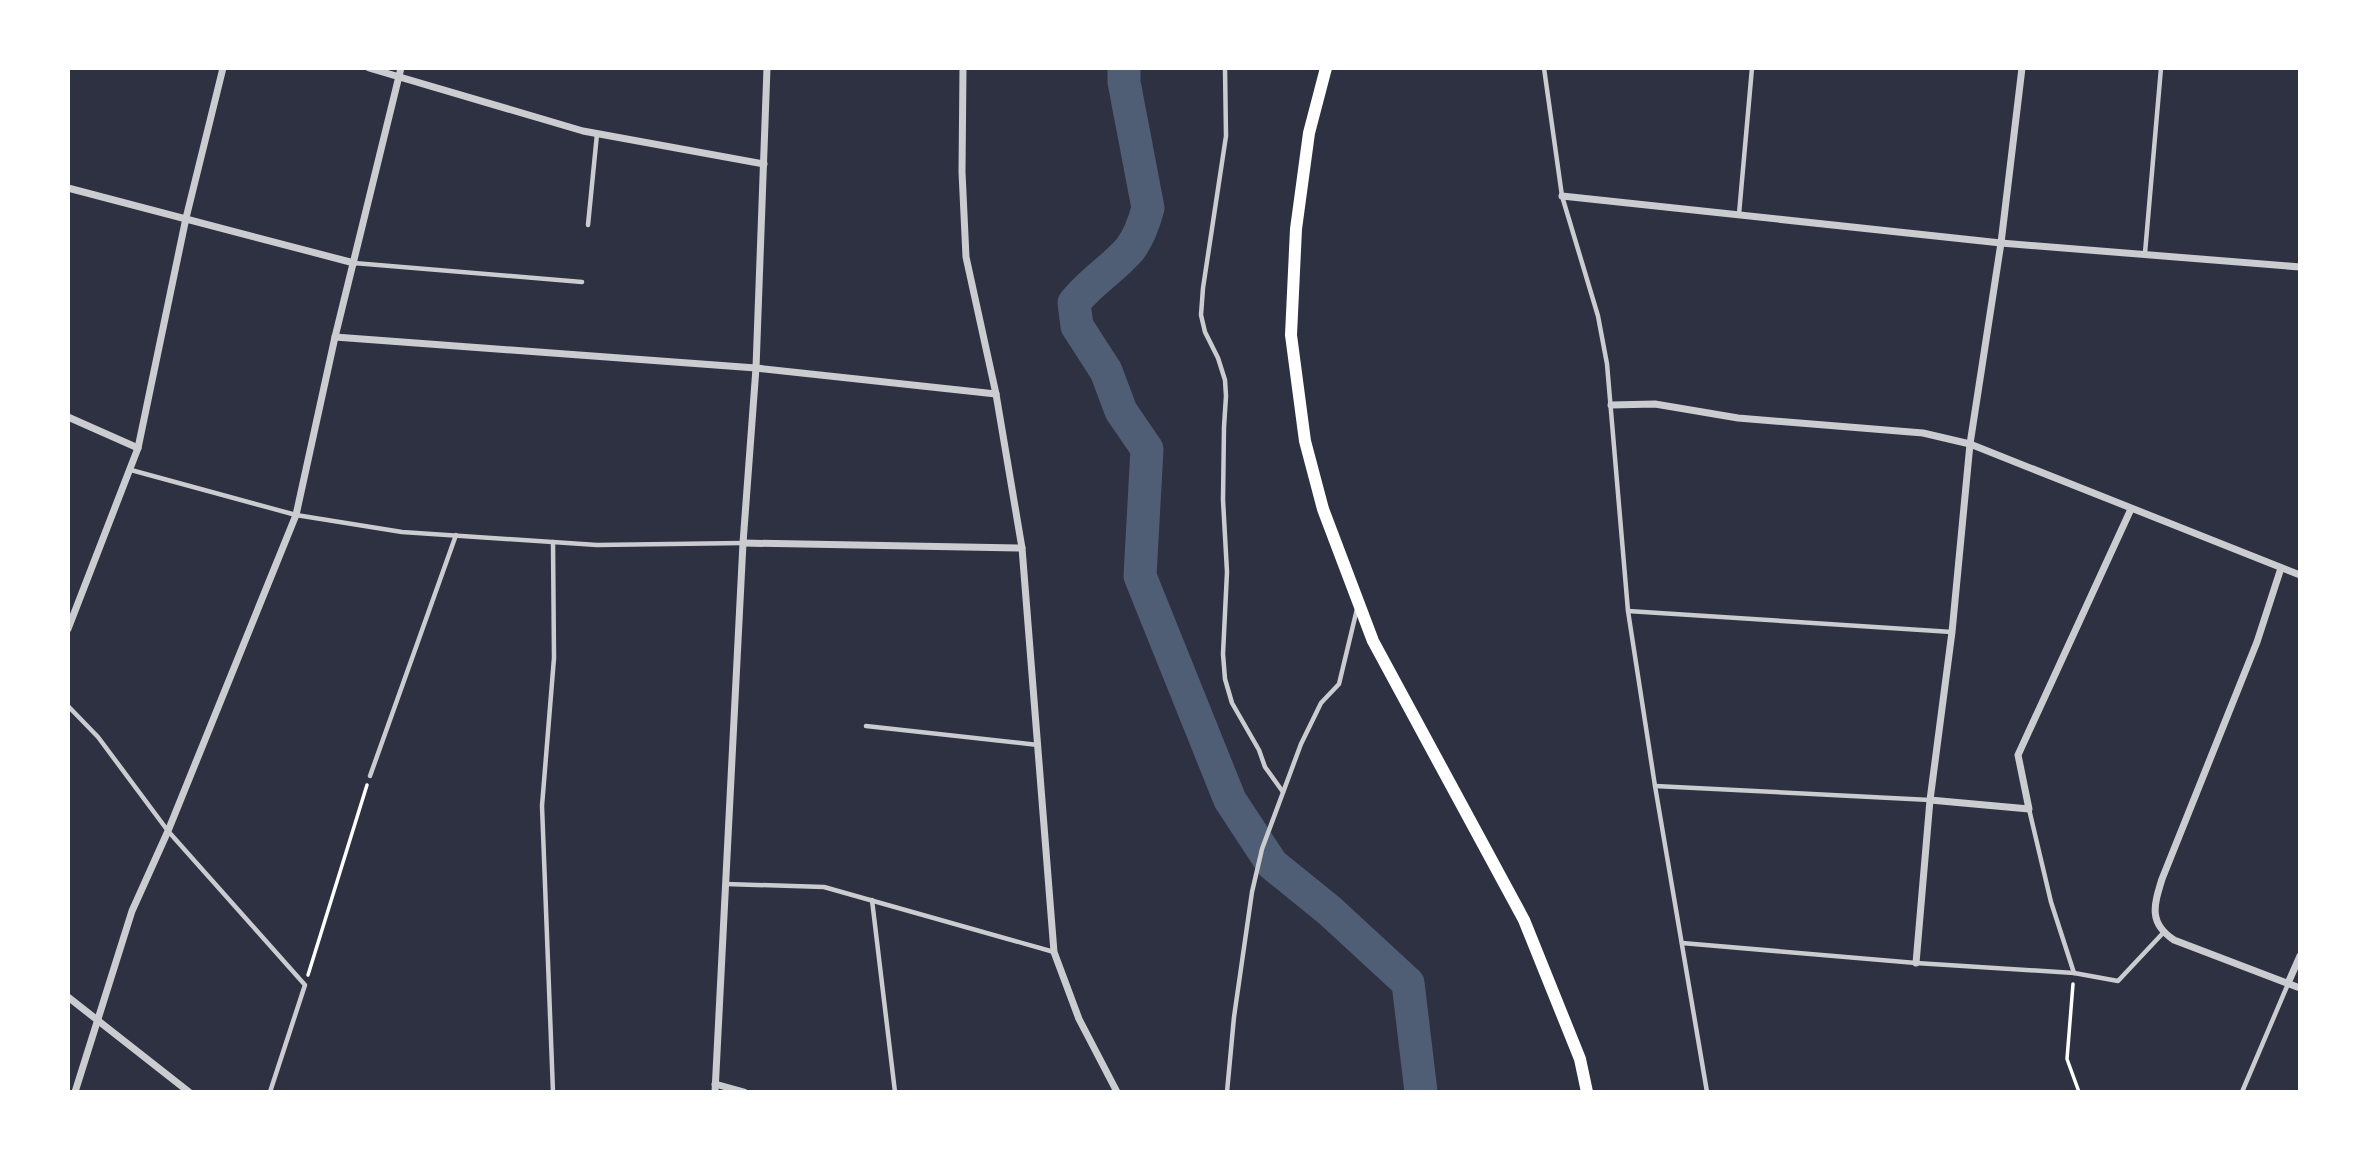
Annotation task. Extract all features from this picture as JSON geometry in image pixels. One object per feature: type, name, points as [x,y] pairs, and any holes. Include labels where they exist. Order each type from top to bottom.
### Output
[{"type":"main road","points":[[1326,68],[1309,133],[1296,229],[1291,335],[1305,441],[1322,509],[1373,640],[1524,920],[1580,1059],[1587,1092]]},
{"type":"street","points":[[68,629],[138,448],[186,218],[223,68]]},
{"type":"street","points":[[369,68],[400,72],[597,134],[764,164]]},
{"type":"street","points":[[744,1092],[715,1088],[743,543],[756,368],[767,68]]},
{"type":"street","points":[[963,68],[962,172],[966,257],[996,394],[1022,548],[1054,951],[1079,1019],[1117,1092]]},
{"type":"street","points":[[1916,963],[1930,800],[1952,632],[1970,444],[2001,243],[2022,68]]},
{"type":"street","points":[[75,1092],[132,911],[168,831],[296,515],[335,337],[400,72]]},
{"type":"street","points":[[68,188],[354,263]]},
{"type":"street","points":[[1562,196],[2001,243],[2300,267]]},
{"type":"street","points":[[335,337],[756,368],[996,394]]},
{"type":"street","points":[[1611,405],[1655,404],[1738,418],[1923,433],[1970,444],[2300,575]]},
{"type":"street","points":[[68,417],[138,448]]},
{"type":"street","points":[[1930,800],[2029,809],[2018,755],[2131,509]]},
{"type":"street","points":[[743,543],[1022,548]]},
{"type":"street","points":[[2281,568],[2257,642],[2162,879],[2155,905],[2157,925],[2174,940],[2300,988]]},
{"type":"street","points":[[2288,984],[2300,956]]},
{"type":"street","points":[[68,997],[189,1092]]},
{"type":"lane","points":[[1224,68],[1226,136],[1201,315],[1205,332],[1225,380],[1223,500],[1227,572],[1223,654],[1226,679],[1233,702],[1259,750],[1265,767],[1283,792]]},
{"type":"lane","points":[[1544,68],[1562,196],[1598,316],[1607,364],[1628,611],[1707,1092]]},
{"type":"lane","points":[[1739,215],[1752,68]]},
{"type":"lane","points":[[2145,253],[2161,68]]},
{"type":"lane","points":[[587,225],[597,134]]},
{"type":"lane","points":[[354,263],[582,282]]},
{"type":"lane","points":[[131,470],[296,515],[402,532],[597,545],[743,543]]},
{"type":"lane","points":[[370,776],[456,536]]},
{"type":"lane","points":[[553,542],[554,659],[542,806],[553,1092]]},
{"type":"lane","points":[[1227,1092],[1234,1017],[1252,892],[1266,836],[1301,744],[1321,702],[1339,684],[1358,601]]},
{"type":"lane","points":[[1628,611],[1952,632]]},
{"type":"lane","points":[[68,706],[98,737],[168,831],[305,985],[270,1092]]},
{"type":"lane","points":[[866,726],[1038,745]]},
{"type":"lane","points":[[1655,786],[1930,800]]},
{"type":"lane","points":[[2029,809],[2051,902],[2074,973]]},
{"type":"lane","points":[[726,884],[824,887],[1054,951]]},
{"type":"lane","points":[[872,900],[895,1092]]},
{"type":"lane","points":[[1682,943],[2074,973],[2118,981],[2163,933]]},
{"type":"lane","points":[[2242,1092],[2288,984]]},
{"type":"path","points":[[305,985],[370,776]]},
{"type":"path","points":[[2074,973],[2067,1059],[2079,1092]]},
{"type":"waterway","points":[[1124,68],[1124,82],[1148,208],[1141,230],[1130,249],[1074,303],[1077,326],[1106,371],[1121,411],[1147,449],[1140,576],[1230,800],[1272,864],[1330,911],[1408,983],[1421,1092]]}]
